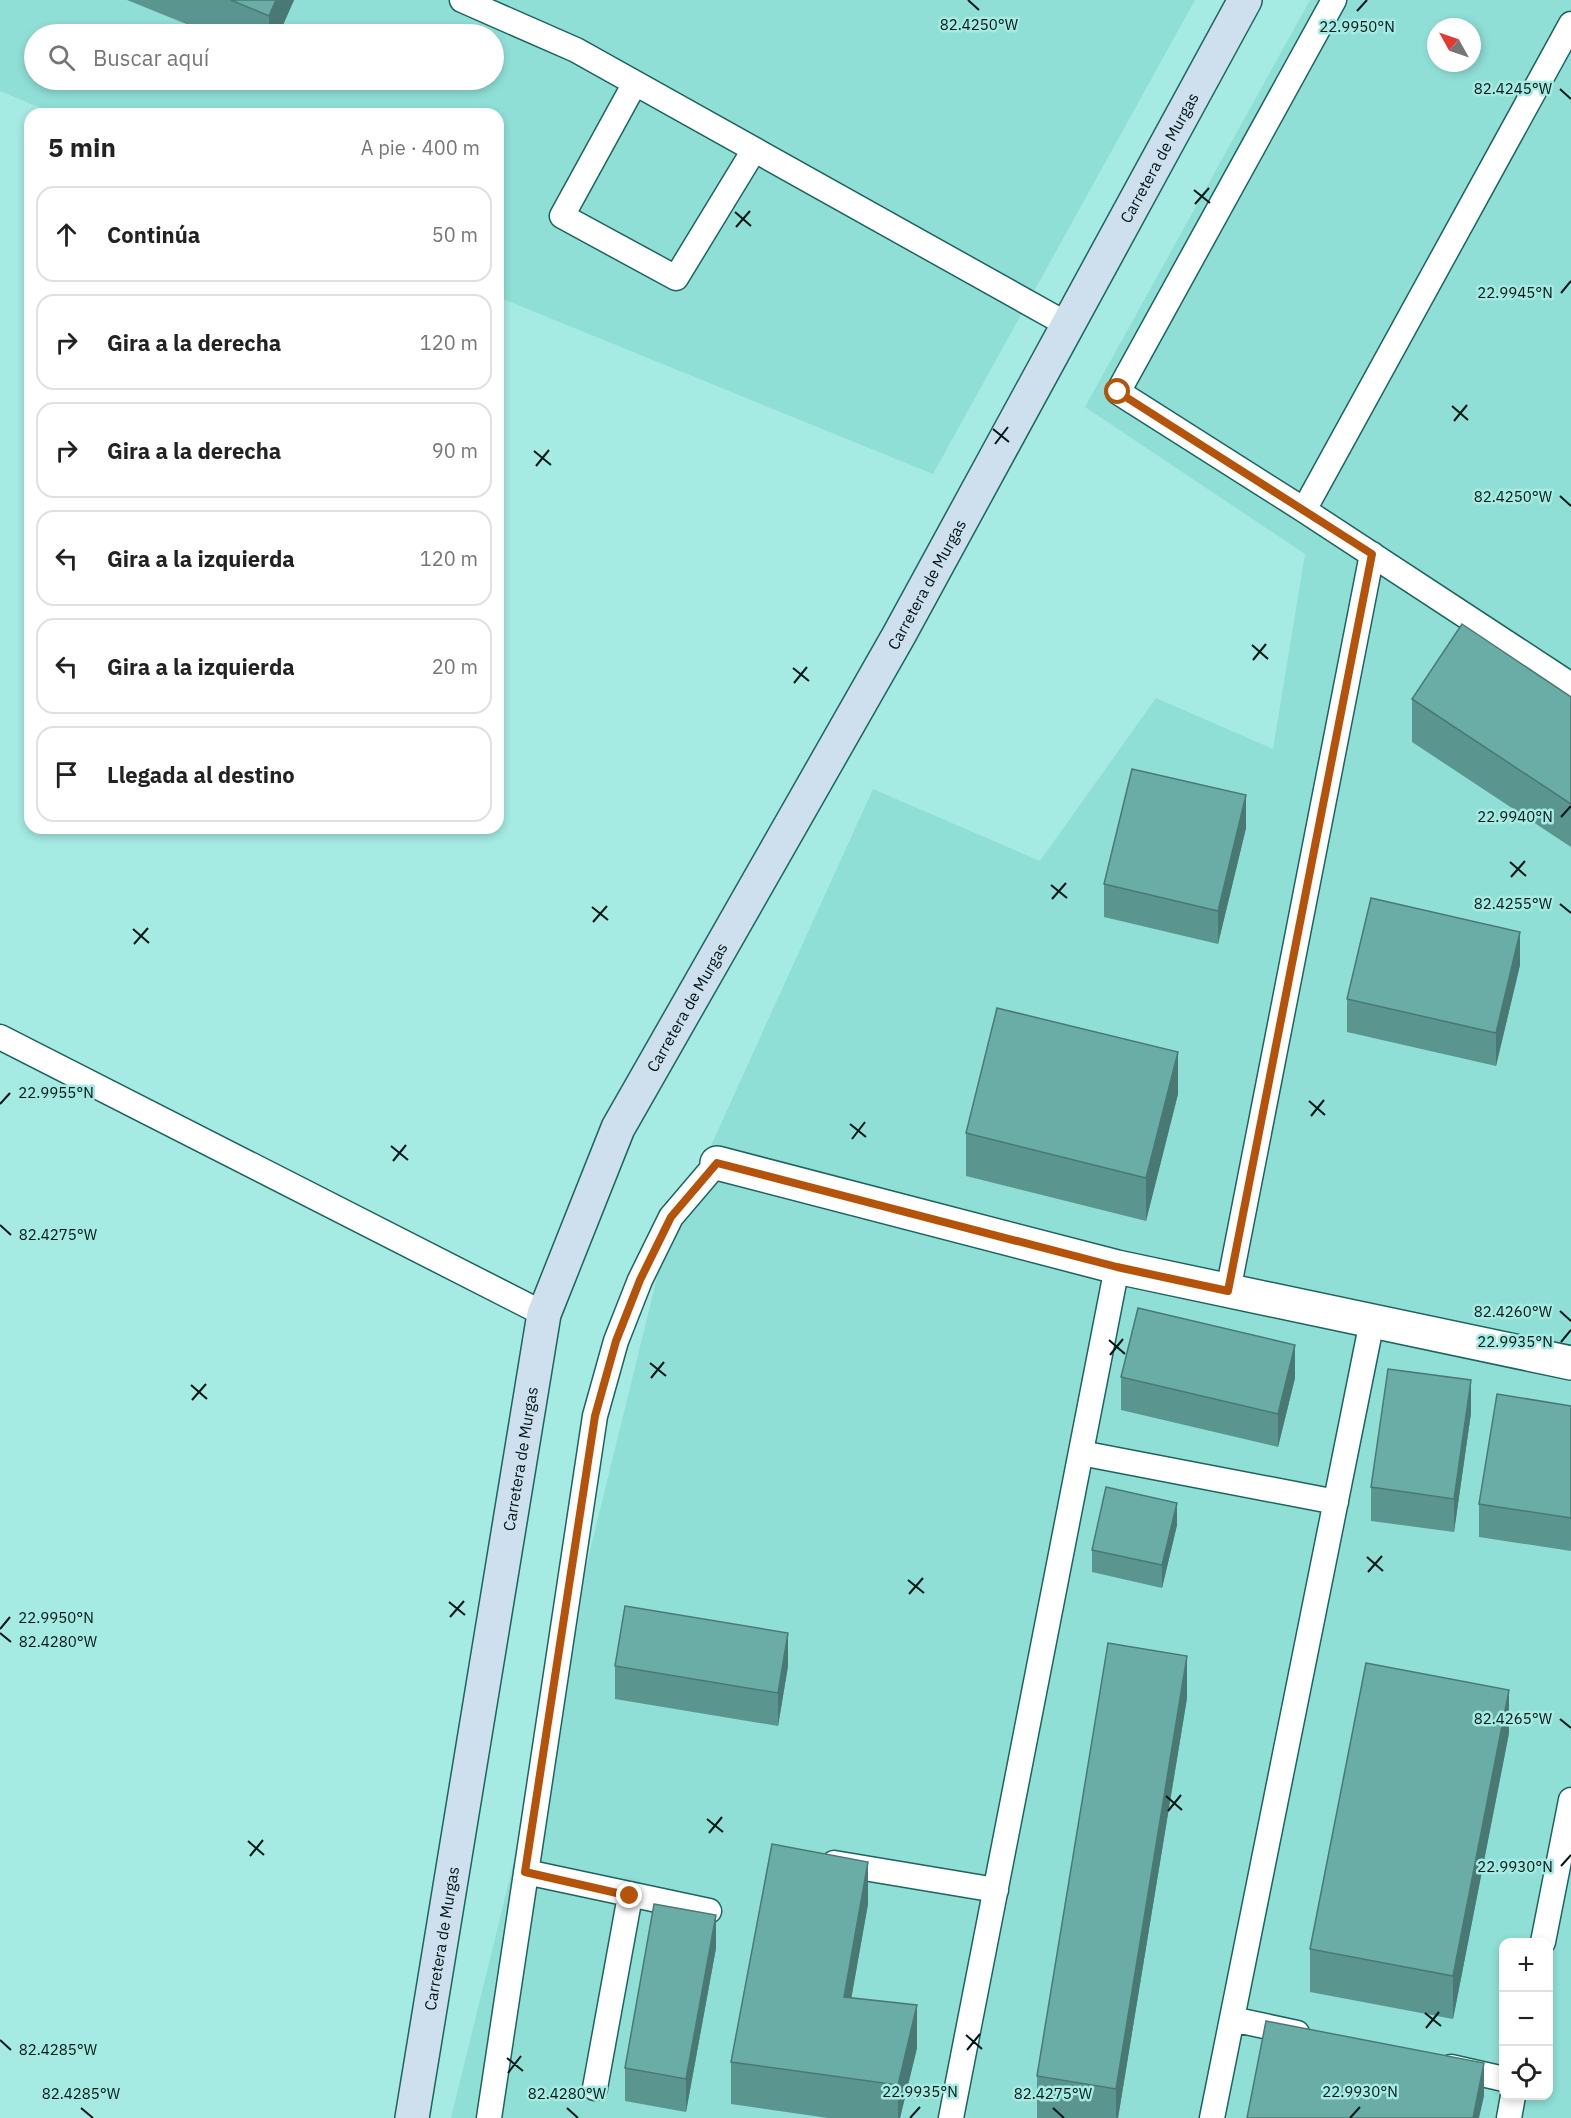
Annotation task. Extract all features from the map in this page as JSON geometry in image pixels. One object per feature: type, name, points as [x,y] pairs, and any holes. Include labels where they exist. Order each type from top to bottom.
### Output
[{"type":"street","name":"Carretera de Murgas","points":[[412,2118],[544,1314],[618,1128],[899,635],[1245,0]]},
{"type":"street","points":[[717,1163],[1117,1267],[1571,1363]]},
{"type":"lane","points":[[1334,0],[1118,392],[1304,510],[1571,685]]},
{"type":"lane","points":[[472,2],[576,50],[1068,325]]},
{"type":"lane","points":[[1304,510],[1571,24]]},
{"type":"lane","points":[[635,83],[562,216],[676,278],[754,150]]},
{"type":"lane","points":[[1228,1291],[1372,554]]},
{"type":"lane","points":[[0,1037],[544,1314]]},
{"type":"lane","points":[[489,2118],[595,1416],[616,1341],[640,1280],[671,1217],[717,1163]]},
{"type":"lane","points":[[951,2118],[1117,1267]]},
{"type":"lane","points":[[1212,2118],[1372,1321]]},
{"type":"lane","points":[[1081,1454],[1336,1502]]},
{"type":"lane","points":[[1544,1938],[1571,1800]]},
{"type":"lane","points":[[808,1859],[996,1890]]},
{"type":"lane","points":[[525,1872],[709,1911]]},
{"type":"lane","points":[[595,2088],[630,1896]]},
{"type":"lane","points":[[1232,2019],[1323,2039]]},
{"type":"lane","points":[[1424,2061],[1499,2078]]},
{"type":"lane","points":[[1509,2118],[1512,2100]]},
{"type":"shaded area","points":[[0,0],[1195,0],[933,474],[504,299],[504,108],[41,108],[0,91]]},
{"type":"shaded area","points":[[1310,0],[1571,0],[1571,2118],[451,2118],[664,1249],[873,789],[1040,861],[1156,698],[1273,749],[1305,554],[1085,407]]},
{"type":"building","points":[[231,0],[276,0],[269,16]]},
{"type":"building","points":[[1462,624],[1571,697],[1571,804],[1412,699]]},
{"type":"building","points":[[1132,769],[1246,795],[1218,911],[1104,884]]},
{"type":"building","points":[[1371,898],[1520,932],[1496,1033],[1347,999]]},
{"type":"building","points":[[997,1008],[1178,1052],[1146,1178],[966,1133]]},
{"type":"building","points":[[1138,1308],[1295,1345],[1278,1414],[1121,1377]]},
{"type":"building","points":[[1388,1369],[1471,1380],[1454,1499],[1371,1487]]},
{"type":"building","points":[[1497,1394],[1571,1406],[1571,1518],[1479,1504]]},
{"type":"building","points":[[1106,1487],[1177,1503],[1162,1565],[1092,1550]]},
{"type":"building","points":[[625,1606],[788,1633],[778,1693],[615,1666]]},
{"type":"building","points":[[1108,1643],[1187,1656],[1116,2089],[1037,2076]]},
{"type":"building","points":[[1366,1663],[1509,1690],[1453,1976],[1310,1949]]},
{"type":"building","points":[[772,1844],[868,1862],[844,1997],[917,2005],[898,2085],[731,2062]]},
{"type":"building","points":[[654,1904],[716,1915],[686,2079],[625,2068]]},
{"type":"building","points":[[1266,2021],[1484,2063],[1473,2118],[1247,2118]]},
{"type":"route","points":[[630,1896],[525,1872],[595,1416],[616,1341],[640,1280],[671,1217],[717,1163],[1117,1267],[1228,1291],[1372,554],[1118,392]]}]
